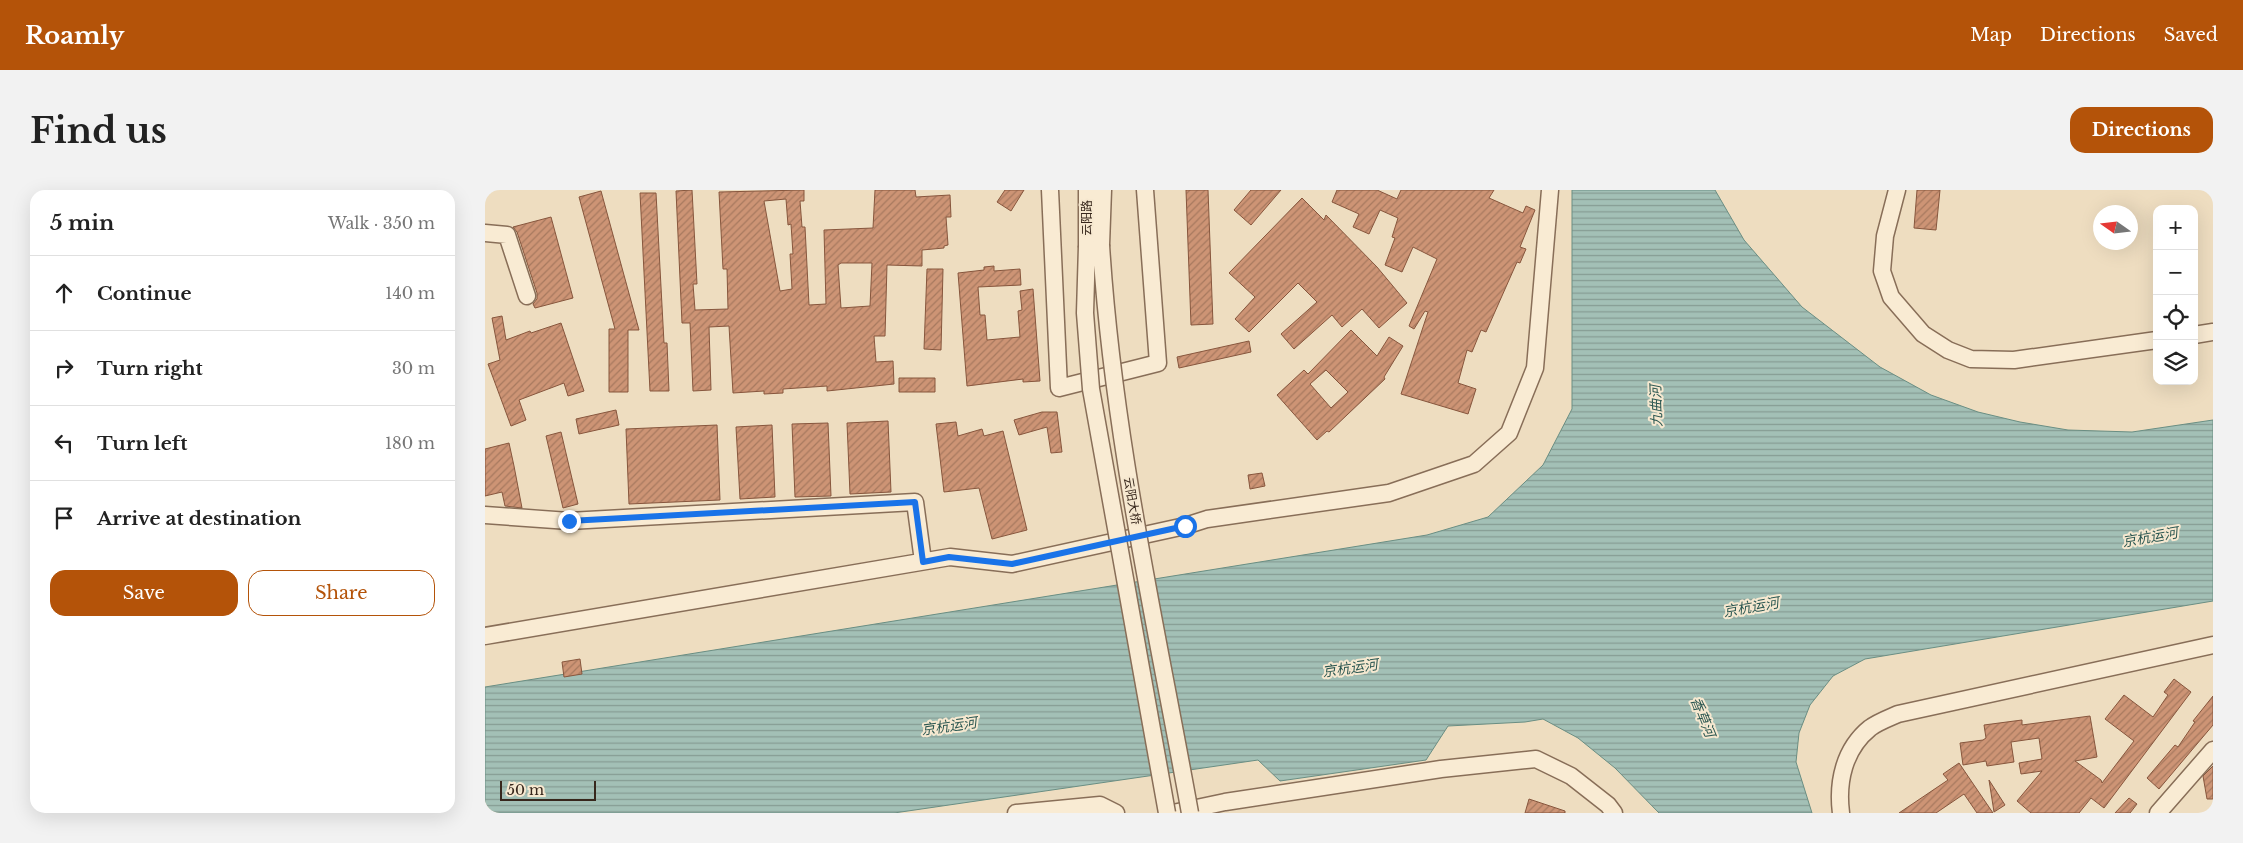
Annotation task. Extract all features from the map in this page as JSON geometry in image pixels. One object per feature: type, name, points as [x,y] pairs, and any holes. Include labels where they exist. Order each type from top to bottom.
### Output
[{"type":"street","points":[[1050,190],[1059,388],[1158,362],[1145,190]]},
{"type":"street","name":"云阳路","points":[[1087,190],[1094,245]]},
{"type":"street","name":"云阳路","points":[[1094,245],[1103,190]]},
{"type":"street","points":[[485,636],[949,557],[1012,564],[1185,526],[1207,519],[1389,493],[1474,464],[1509,433],[1535,368],[1550,190]]},
{"type":"street","points":[[1897,190],[1885,236],[1882,271],[1891,297],[1923,334],[1948,350],[1971,359],[2015,360],[2153,341]]},
{"type":"street","points":[[485,234],[507,236],[527,296]]},
{"type":"street","name":"云阳大桥","points":[[1094,245],[1085,313],[1091,389],[1167,813]]},
{"type":"street","name":"云阳大桥","points":[[1094,245],[1105,302],[1119,432],[1190,813]]},
{"type":"street","points":[[2198,334],[2213,332]]},
{"type":"street","points":[[485,515],[569,521],[915,502],[923,562]]},
{"type":"street","points":[[1841,813],[1838,793],[1852,748],[1871,728],[1898,714],[2213,645]]},
{"type":"street","points":[[2158,813],[2213,750]]},
{"type":"street","points":[[1173,813],[1226,808],[1441,769],[1536,759],[1571,776],[1608,805],[1614,813]]},
{"type":"street","points":[[1016,813],[1100,805],[1116,813]]},
{"type":"water","points":[[1572,190],[1715,190],[1744,240],[1802,307],[1880,367],[1931,395],[1978,412],[2020,422],[2068,430],[2132,432],[2213,420],[2213,601],[1865,659],[1833,676],[1810,705],[1799,733],[1796,762],[1812,813],[1659,813],[1615,768],[1578,738],[1543,719],[1525,722],[1448,726],[1426,760],[1280,781],[1258,760],[894,813],[485,813],[485,687],[1427,535],[1488,517],[1543,465],[1572,409]]},
{"type":"building","points":[[692,190],[697,284],[693,284],[695,310],[728,309],[727,269],[723,269],[719,192],[804,190],[804,201],[800,201],[802,227],[805,227],[809,305],[826,304],[824,230],[873,228],[875,190],[915,190],[916,197],[950,195],[951,217],[946,217],[948,245],[944,246],[944,248],[922,250],[922,266],[887,265],[885,336],[874,336],[876,362],[893,361],[894,384],[827,391],[827,386],[783,389],[783,393],[764,394],[764,391],[733,393],[729,326],[709,327],[711,390],[693,391],[690,323],[682,323],[676,191]],"holes":[[[786,199],[788,225],[791,224],[793,254],[790,254],[792,289],[780,291],[764,201]],[[841,263],[872,263],[870,306],[841,308],[838,265]]]},
{"type":"building","points":[[1005,190],[1024,190],[1011,211],[997,202]]},
{"type":"building","points":[[1186,190],[1208,190],[1213,324],[1191,325]]},
{"type":"building","points":[[1251,190],[1281,190],[1251,225],[1234,210]]},
{"type":"building","points":[[1337,190],[1377,190],[1397,199],[1401,190],[1494,190],[1489,198],[1523,213],[1526,206],[1535,210],[1520,247],[1526,249],[1520,263],[1517,262],[1486,332],[1481,330],[1472,352],[1467,350],[1458,383],[1476,389],[1468,414],[1401,394],[1428,312],[1425,311],[1414,329],[1409,326],[1437,259],[1413,247],[1402,272],[1385,265],[1395,238],[1392,237],[1398,218],[1380,210],[1369,234],[1353,227],[1359,214],[1332,202]]},
{"type":"building","points":[[1917,190],[1940,190],[1936,230],[1914,228]]},
{"type":"building","points":[[601,191],[639,330],[628,330],[628,392],[609,392],[609,329],[615,329],[579,197]]},
{"type":"building","points":[[640,193],[656,193],[664,343],[667,343],[669,391],[650,391]]},
{"type":"building","points":[[1302,198],[1324,220],[1326,215],[1377,267],[1407,303],[1379,328],[1362,309],[1342,327],[1332,315],[1294,349],[1281,334],[1317,302],[1298,283],[1249,332],[1235,319],[1255,297],[1229,273]]},
{"type":"building","points":[[551,217],[573,298],[535,308],[533,304],[537,299],[537,293],[517,232],[513,227]]},
{"type":"building","points":[[994,266],[994,271],[1020,269],[1021,285],[978,287],[980,315],[985,315],[987,340],[1020,337],[1018,311],[1022,310],[1020,291],[1033,289],[1040,381],[1023,382],[1023,379],[967,386],[958,273],[984,270],[984,267]]},
{"type":"building","points":[[927,269],[943,269],[941,350],[924,349]]},
{"type":"building","points":[[502,316],[506,340],[530,331],[531,333],[561,323],[584,391],[568,396],[564,383],[519,400],[526,420],[511,426],[488,364],[500,360],[492,318]]},
{"type":"building","points":[[1351,330],[1377,356],[1389,337],[1403,346],[1384,377],[1385,379],[1329,432],[1327,431],[1317,440],[1277,395],[1304,370],[1308,374]],"holes":[[[1326,370],[1348,392],[1331,408],[1310,384]]]},
{"type":"building","points":[[1249,341],[1251,352],[1179,368],[1177,357]]},
{"type":"building","points":[[899,378],[935,378],[935,392],[899,392]]},
{"type":"building","points":[[616,410],[619,425],[579,434],[576,419]]},
{"type":"building","points":[[1042,412],[1057,412],[1062,452],[1051,453],[1047,427],[1019,435],[1014,420]]},
{"type":"building","points":[[888,421],[891,492],[850,494],[847,423]]},
{"type":"building","points":[[956,422],[958,436],[982,429],[984,436],[1003,431],[1027,530],[992,539],[979,488],[944,492],[936,424]]},
{"type":"building","points":[[828,423],[831,496],[795,497],[792,424]]},
{"type":"building","points":[[717,425],[720,500],[629,504],[626,429]]},
{"type":"building","points":[[772,425],[775,497],[740,499],[736,427]]},
{"type":"building","points":[[561,432],[578,504],[563,508],[546,436]]},
{"type":"building","points":[[509,443],[522,508],[505,506],[502,492],[485,496],[485,449]]},
{"type":"building","points":[[1262,473],[1265,486],[1250,489],[1248,475]]},
{"type":"building","points":[[580,659],[582,674],[564,677],[562,662]]},
{"type":"building","points":[[2174,679],[2191,692],[2104,808],[2091,798],[2079,813],[2031,813],[2017,801],[2042,771],[2021,774],[2019,763],[2042,759],[2039,738],[2011,742],[2014,762],[1987,766],[1986,761],[1963,765],[1960,743],[1986,738],[1984,725],[2022,720],[2022,725],[2090,716],[2097,757],[2075,761],[2101,780],[2102,783],[2134,741],[2105,719],[2124,695],[2153,717],[2168,695],[2164,692]]},
{"type":"building","points":[[2213,696],[2213,725],[2159,789],[2147,778],[2175,745],[2178,747],[2195,722],[2193,721]]},
{"type":"building","points":[[1959,763],[1993,813],[1977,813],[1964,794],[1936,813],[1899,813],[1948,780],[1943,774]]},
{"type":"building","points":[[2213,766],[2213,799],[2207,799],[2203,776]]},
{"type":"building","points":[[1989,780],[2005,805],[1994,812]]},
{"type":"building","points":[[2129,798],[2137,804],[2130,813],[2115,813]]},
{"type":"building","points":[[1529,799],[1565,811],[1565,813],[1525,813]]},
{"type":"route","points":[[569,521],[915,502],[923,562],[949,557],[1012,564],[1185,526]]},
{"type":"water label","name":"九曲河","points":[[1656,406]]},
{"type":"water label","name":"京杭运河","points":[[2150,537]]},
{"type":"water label","name":"京杭运河","points":[[1751,607]]},
{"type":"water label","name":"京杭运河","points":[[1350,668]]},
{"type":"water label","name":"香草河","points":[[1703,717]]},
{"type":"water label","name":"京杭运河","points":[[949,726]]}]
